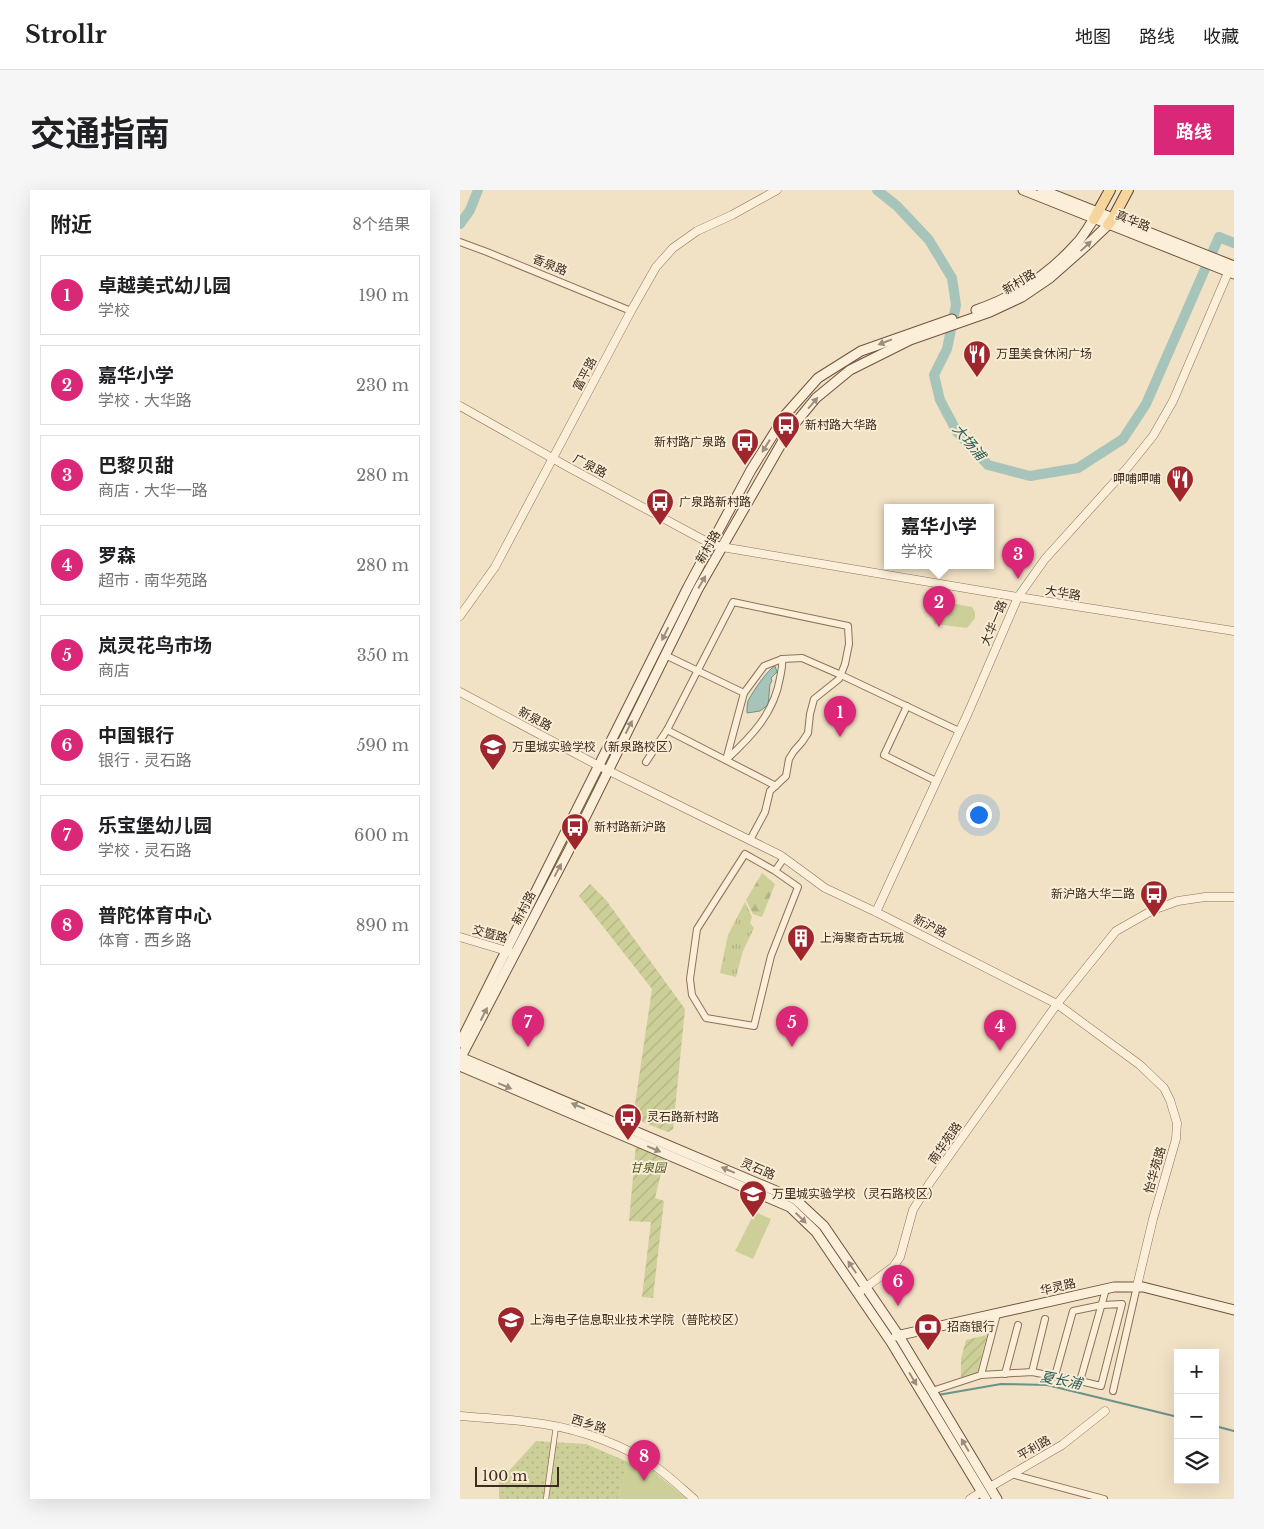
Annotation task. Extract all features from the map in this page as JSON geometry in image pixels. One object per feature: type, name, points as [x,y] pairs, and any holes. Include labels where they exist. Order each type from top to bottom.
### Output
[{"type":"main road","name":"真华路","points":[[1023,190],[1096,216]]},
{"type":"main road","name":"真华路","points":[[1042,190],[1110,222],[1231,269]]},
{"type":"main road","name":"新村路","points":[[971,315],[1018,292],[1045,272],[1076,244],[1096,216],[1110,190]]},
{"type":"main road","name":"新村路","points":[[460,1060],[510,952],[603,768],[711,544],[751,470],[786,414],[818,378],[861,351],[932,329],[1022,297],[1043,283],[1085,247],[1110,222],[1128,190]]},
{"type":"main road","name":"新村路","points":[[603,768],[665,655],[698,589],[779,446],[816,398],[850,370],[932,329]]},
{"type":"main road","name":"新村路","points":[[460,1043],[510,952]]},
{"type":"main road","name":"灵石路","points":[[460,1060],[795,1198],[824,1226],[899,1336],[997,1499]]},
{"type":"main road","name":"灵石路","points":[[460,1060],[790,1207],[816,1232],[888,1337],[984,1496]]},
{"type":"main road","name":"华灵路","points":[[888,1337],[1106,1289],[1137,1286],[1234,1310]]},
{"type":"street","name":"富平路","points":[[460,616],[495,567],[630,311],[656,267],[673,248],[697,231],[732,215],[777,190]]},
{"type":"street","name":"香泉路","points":[[460,242],[630,311]]},
{"type":"street","name":"大华一路","points":[[876,912],[1018,597],[1046,560],[1153,436],[1173,401],[1231,269]]},
{"type":"street","name":"广泉路","points":[[460,406],[711,544]]},
{"type":"street","name":"大华路","points":[[711,544],[722,548],[1018,597],[1234,630]]},
{"type":"street","points":[[646,762],[667,730],[733,602],[848,626],[849,644],[846,664],[833,685],[823,690],[814,698],[808,733],[789,759],[786,776],[770,791],[765,812],[750,840]]},
{"type":"street","points":[[665,655],[744,693]]},
{"type":"street","points":[[726,760],[744,693],[764,666],[782,659],[802,658],[841,674],[959,731]]},
{"type":"street","points":[[726,760],[749,739],[773,705],[779,685],[782,659]]},
{"type":"street","name":"新泉路","points":[[460,692],[603,768]]},
{"type":"street","points":[[907,706],[884,755],[936,781]]},
{"type":"street","points":[[667,730],[776,786]]},
{"type":"street","name":"新沪路","points":[[603,768],[784,858],[825,888],[1057,1004]]},
{"type":"street","points":[[745,854],[774,871],[798,887],[771,956],[754,1026],[706,1018],[692,995],[690,979],[697,928],[745,854]]},
{"type":"street","points":[[774,871],[784,858]]},
{"type":"street","points":[[1057,1004],[1116,931],[1153,910],[1178,900],[1205,896],[1234,898]]},
{"type":"street","name":"交暨路","points":[[460,937],[510,952]]},
{"type":"street","name":"怡华苑路","points":[[1057,1004],[1086,1023],[1146,1071],[1164,1088],[1177,1123],[1176,1139],[1137,1286],[1113,1391]]},
{"type":"street","name":"南华苑路","points":[[858,1293],[894,1267],[900,1257],[913,1210],[929,1184],[1057,1004]]},
{"type":"street","points":[[1080,1381],[1106,1289]]},
{"type":"street","points":[[932,1391],[981,1375],[1032,1372],[1101,1386],[1122,1304],[1102,1305],[1073,1311],[1055,1376]]},
{"type":"street","points":[[981,1375],[997,1314]]},
{"type":"street","points":[[1032,1372],[1045,1319]]},
{"type":"street","points":[[1004,1374],[1018,1325]]},
{"type":"street","name":"平利路","points":[[970,1499],[984,1496],[990,1487],[1062,1445],[1105,1411]]},
{"type":"street","name":"西乡路","points":[[460,1416],[556,1426],[594,1437],[631,1452],[665,1473],[694,1499]]},
{"type":"street","points":[[546,1499],[556,1426]]},
{"type":"street","points":[[1011,1474],[1104,1499]]},
{"type":"green space","points":[[939,601],[972,607],[975,612],[975,618],[967,628],[935,624],[928,613],[934,604]]},
{"type":"green space","points":[[762,873],[775,884],[762,917],[753,914],[746,900]]},
{"type":"green space","points":[[590,884],[606,900],[685,1009],[673,1129],[668,1132],[633,1118],[652,989],[579,896]]},
{"type":"green space","points":[[745,902],[752,917],[750,923],[754,928],[743,951],[736,977],[720,973],[728,935]]},
{"type":"green space","name":"甘泉园","points":[[636,1145],[665,1157],[655,1198],[664,1201],[653,1298],[642,1297],[651,1222],[629,1221]]},
{"type":"green space","points":[[755,1212],[771,1219],[753,1259],[735,1251]]},
{"type":"green space","points":[[987,1335],[977,1373],[961,1378],[961,1359],[966,1340]]},
{"type":"green space","points":[[536,1441],[586,1444],[628,1462],[618,1499],[499,1499],[499,1482]]},
{"type":"green space","points":[[628,1462],[653,1471],[687,1499],[618,1499]]},
{"type":"water","points":[[775,666],[777,672],[771,678],[768,705],[760,711],[747,713],[750,697],[764,676]]},
{"type":"waterway","name":"大场浦","points":[[460,224],[470,210],[478,190]]},
{"type":"waterway","name":"大场浦","points":[[877,190],[897,206],[929,240],[952,278],[956,305],[947,349],[934,375],[940,400],[957,432],[988,465],[1030,476],[1078,468],[1123,439],[1146,404],[1219,237],[1234,243]]},
{"type":"waterway","name":"夏长浦","points":[[938,1395],[1001,1384],[1047,1385],[1174,1416]]},
{"type":"waterway","name":"夏长浦","points":[[1219,1427],[1234,1431]]},
{"type":"place","name":"万里美食休闲广场","points":[[977,378]]},
{"type":"place","name":"新村路大华路","points":[[786,449]]},
{"type":"place","name":"新村路广泉路","points":[[745,466]]},
{"type":"place","name":"呷哺呷哺","points":[[1180,503]]},
{"type":"place","name":"广泉路新村路","points":[[660,526]]},
{"type":"place","name":"巴黎贝甜","points":[[1018,579]]},
{"type":"place","name":"嘉华小学","points":[[939,627]]},
{"type":"place","name":"卓越美式幼儿园","points":[[840,737]]},
{"type":"place","name":"万里城实验学校（新泉路校区）","points":[[493,771]]},
{"type":"place","name":"新村路新沪路","points":[[575,851]]},
{"type":"place","name":"新沪路大华二路","points":[[1154,918]]},
{"type":"place","name":"上海聚奇古玩城","points":[[801,962]]},
{"type":"place","name":"乐宝堡幼儿园","points":[[528,1047]]},
{"type":"place","name":"岚灵花鸟市场","points":[[792,1047]]},
{"type":"place","name":"罗森","points":[[1000,1051]]},
{"type":"place","name":"灵石路新村路","points":[[628,1141]]},
{"type":"place","name":"万里城实验学校（灵石路校区）","points":[[753,1218]]},
{"type":"place","name":"中国银行","points":[[898,1306]]},
{"type":"place","name":"上海电子信息职业技术学院（普陀校区）","points":[[511,1344]]},
{"type":"place","name":"招商银行","points":[[928,1351]]},
{"type":"place","name":"普陀体育中心","points":[[644,1481]]}]
